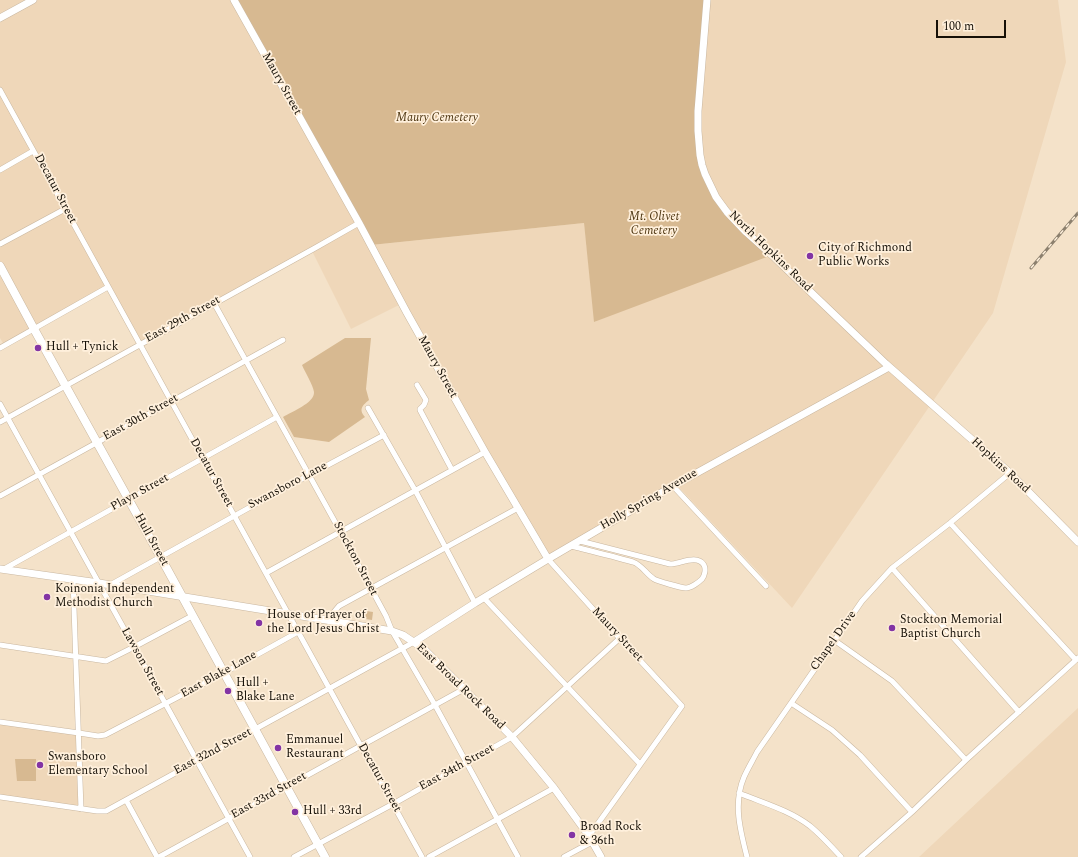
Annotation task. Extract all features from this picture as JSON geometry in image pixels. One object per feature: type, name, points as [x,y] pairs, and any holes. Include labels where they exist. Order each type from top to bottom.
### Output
[{"type":"main road","points":[[0,18],[33,0]]},
{"type":"main road","name":"Maury Street","points":[[234,0],[485,452],[548,559]]},
{"type":"main road","name":"North Hopkins Road","points":[[707,0],[698,112],[698,130],[702,164],[713,193],[727,212],[746,232],[919,394]]},
{"type":"main road","name":"Hull Street","points":[[0,266],[4,280],[66,386],[325,857]]},
{"type":"main road","name":"Holly Spring Avenue","points":[[414,642],[548,559],[673,486],[889,367]]},
{"type":"main road","name":"Hopkins Road","points":[[919,394],[1010,473],[1078,542]]},
{"type":"main road","name":"East Broad Rock Road","points":[[2,569],[99,583],[332,621],[392,631],[403,635],[424,649],[512,737],[554,788],[601,857]]},
{"type":"street","name":"Decatur Street","points":[[1,92],[422,857]]},
{"type":"street","points":[[0,170],[34,150]]},
{"type":"street","points":[[0,244],[65,209]]},
{"type":"street","name":"East 29th Street","points":[[0,422],[358,223]]},
{"type":"street","points":[[0,348],[108,287]]},
{"type":"street","name":"Stockton Street","points":[[214,303],[340,531],[386,616],[392,631],[435,705],[518,857]]},
{"type":"street","name":"East 30th Street","points":[[0,496],[283,340]]},
{"type":"street","points":[[417,385],[426,400],[420,410],[452,470]]},
{"type":"street","name":"Lawson Street","points":[[0,404],[250,857]]},
{"type":"street","points":[[368,408],[415,490],[475,603]]},
{"type":"street","name":"Playn Street","points":[[2,569],[277,417]]},
{"type":"street","name":"East 29th Street","points":[[0,418],[7,418]]},
{"type":"street","name":"Swansboro Lane","points":[[110,585],[309,474],[384,435]]},
{"type":"street","points":[[266,573],[485,452]]},
{"type":"street","name":"Chapel Drive","points":[[746,857],[739,822],[738,803],[739,793],[744,777],[757,752],[834,640],[862,602],[892,568],[950,523],[1010,473]]},
{"type":"street","points":[[673,486],[766,586]]},
{"type":"street","points":[[332,621],[334,612],[339,606],[518,508]]},
{"type":"street","points":[[861,857],[912,812],[966,760],[1077,659],[950,523]]},
{"type":"street","points":[[571,546],[633,562],[640,566],[654,579],[683,588],[689,587],[705,575],[705,567],[698,560],[670,564],[580,541]]},
{"type":"street","name":"Maury Street","points":[[548,559],[682,706],[640,764]]},
{"type":"street","points":[[892,568],[1019,712]]},
{"type":"street","points":[[73,579],[81,809]]},
{"type":"street","points":[[484,598],[640,764],[590,839],[564,857]]},
{"type":"street","points":[[0,645],[106,661],[134,648],[192,616]]},
{"type":"street","name":"East Blake Lane","points":[[0,722],[98,736],[105,735],[166,704],[298,632]]},
{"type":"street","name":"East 34th Street","points":[[294,857],[393,804],[512,737],[620,638]]},
{"type":"street","points":[[834,640],[892,681],[966,760]]},
{"type":"street","name":"East 32nd Street","points":[[0,797],[104,812],[414,642]]},
{"type":"street","name":"East 33rd Street","points":[[158,857],[464,689]]},
{"type":"street","points":[[791,703],[832,730],[860,755],[912,812]]},
{"type":"street","points":[[428,857],[554,788]]},
{"type":"street","points":[[739,793],[782,810],[802,820],[820,834],[841,857]]},
{"type":"street","points":[[126,800],[158,857]]},
{"type":"shaded area","points":[[0,0],[235,0],[371,245],[584,223],[595,322],[715,194],[707,173],[698,129],[704,0],[1058,0],[1066,62],[993,313],[792,608],[676,484],[549,560],[403,303],[351,329],[311,249],[140,344],[109,288],[4,345],[0,338],[0,277],[4,274],[0,267]]},
{"type":"shaded area","points":[[1078,708],[1078,857],[919,857]]},
{"type":"shaded area","name":"Swansboro Elementary School","points":[[0,722],[79,733],[82,809],[0,797]]},
{"type":"green space","name":"Maury Cemetery","points":[[235,0],[704,0],[698,105],[701,151],[715,194],[772,255],[594,322],[584,223],[371,245]]},
{"type":"green space","points":[[345,338],[371,338],[366,389],[369,400],[362,407],[362,412],[365,417],[329,442],[294,437],[283,417],[297,410],[311,400],[314,392],[311,382],[302,365]]},
{"type":"green space","points":[[360,610],[373,612],[372,620],[359,618]]},
{"type":"green space","points":[[15,759],[36,759],[36,781],[17,781]]},
{"type":"railway","points":[[1031,268],[1078,213]]},
{"type":"place","name":"City of Richmond Public Works","points":[[810,256]]},
{"type":"place","name":"Hull + Tynick","points":[[38,348]]},
{"type":"place","name":"Koinonia Independent Methodist Church","points":[[47,597]]},
{"type":"place","name":"House of Prayer of the Lord Jesus Christ","points":[[259,623]]},
{"type":"place","name":"Stockton Memorial Baptist Church","points":[[892,628]]},
{"type":"place","name":"Hull + Blake Lane","points":[[228,691]]},
{"type":"place","name":"Emmanuel Restaurant","points":[[278,748]]},
{"type":"place","name":"Swansboro Elementary School","points":[[40,765]]},
{"type":"place","name":"Hull + 33rd","points":[[295,812]]},
{"type":"place","name":"Broad Rock & 36th","points":[[572,835]]},
{"type":"park label","name":"Mt. Olivet Cemetery","points":[[654,225]]}]
